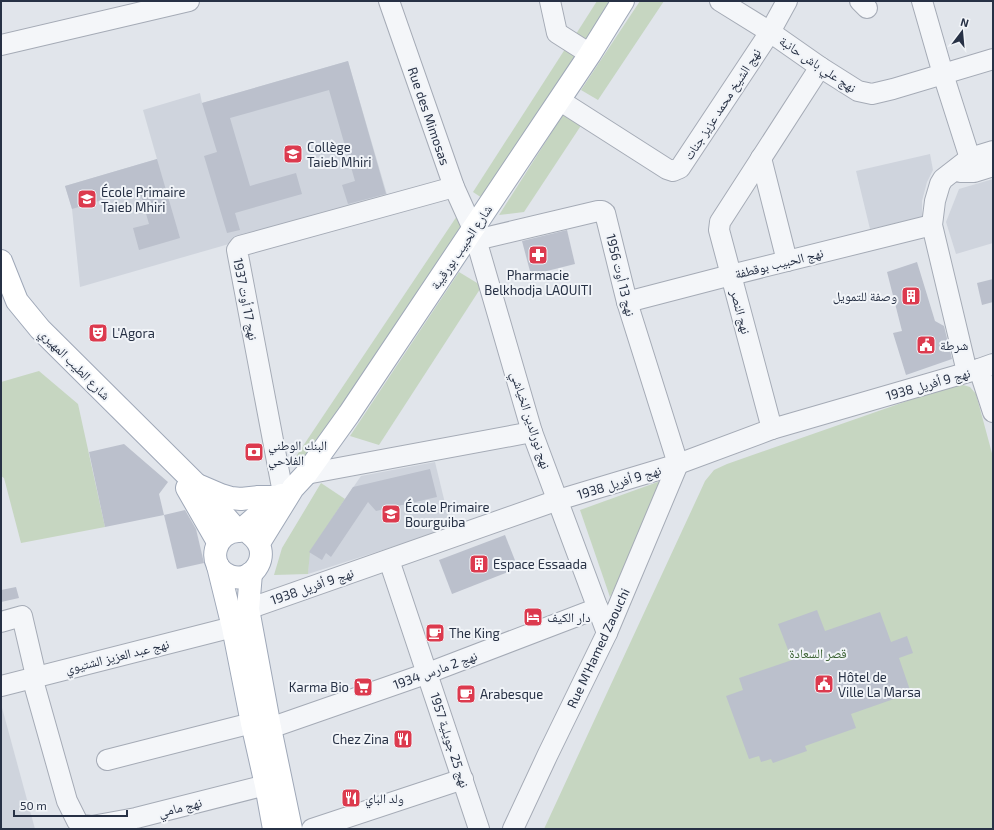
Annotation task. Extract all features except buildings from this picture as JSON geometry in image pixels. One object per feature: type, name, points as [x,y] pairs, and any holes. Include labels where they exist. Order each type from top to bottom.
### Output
[{"type":"main road","name":"شارع الحبيب بورقيبة","points":[[290,490],[349,414],[475,234],[623,1]]},
{"type":"main road","name":"شارع الطيب المهيري","points":[[1,261],[17,301],[40,329],[197,485],[238,531]]},
{"type":"main road","name":"شارع الطيب المهيري","points":[[167,455],[218,542]]},
{"type":"main road","points":[[197,485],[221,495],[241,499],[290,490]]},
{"type":"main road","points":[[238,531],[290,490]]},
{"type":"main road","points":[[259,544],[290,490]]},
{"type":"main road","points":[[218,566],[223,572],[230,576],[237,577],[251,573],[259,565],[262,554],[256,539],[251,534],[246,532],[238,531],[226,534],[218,542],[215,550],[215,558],[233,627],[291,829]]},
{"type":"main road","points":[[251,573],[248,609],[266,785],[274,829]]},
{"type":"street","points":[[1,45],[190,1]]},
{"type":"street","name":"Rue des Mimosas","points":[[389,1],[454,186],[475,234]]},
{"type":"street","points":[[550,1],[557,33],[590,54]]},
{"type":"street","name":"نهج علي باش حانبة","points":[[720,1],[770,32],[820,67],[858,91],[872,94],[993,59]]},
{"type":"street","name":"نهج الشيخ محمد عزيز جنات","points":[[559,100],[667,169],[673,171],[680,168],[770,32],[787,1]]},
{"type":"street","points":[[922,1],[943,74],[972,165]]},
{"type":"street","name":"نهج النصر","points":[[772,429],[719,226],[720,222],[820,67]]},
{"type":"street","points":[[993,151],[972,165],[952,172],[943,179],[935,202],[932,225],[993,412]]},
{"type":"street","points":[[761,158],[787,261]]},
{"type":"street","points":[[972,165],[993,166]]},
{"type":"street","name":"نهج 17 أوت 1937","points":[[290,490],[237,250],[238,248],[240,246],[454,186]]},
{"type":"street","name":"نهج 13 أوت 1956","points":[[475,234],[598,210],[602,210],[605,213],[626,302],[678,464]]},
{"type":"street","name":"نهج الحبيب بوقطفة","points":[[626,302],[932,225]]},
{"type":"street","name":"نهج نورالدين الخياشي","points":[[475,234],[532,432],[607,632]]},
{"type":"street","name":"نهج 9 أفريل 1938","points":[[248,609],[558,500],[678,464],[772,429],[979,368]]},
{"type":"street","points":[[290,490],[532,432]]},
{"type":"street","name":"Rue M'Hamed Zaouchi","points":[[513,829],[607,632],[678,464]]},
{"type":"street","name":"نهج 25 جويلية 1957","points":[[389,560],[479,829]]},
{"type":"street","name":"نهج 2 مارس 1934","points":[[107,760],[261,726],[428,674],[598,608]]},
{"type":"street","name":"نهج مامي","points":[[1,622],[22,616],[34,677],[66,801],[77,821],[81,825],[92,826],[137,823],[266,785]]},
{"type":"street","name":"نهج عبد العزيز الشتيوي","points":[[1,686],[233,627]]},
{"type":"street","points":[[312,829],[463,779]]},
{"type":"shaded area","points":[[348,61],[388,198],[80,287],[72,209],[65,186],[157,159],[143,110],[200,93],[202,103]]},
{"type":"shaded area","points":[[930,154],[933,170],[927,182],[922,201],[922,218],[870,229],[856,171]]},
{"type":"shaded area","points":[[993,179],[993,243],[956,254],[946,222],[959,189]]},
{"type":"shaded area","name":"École Primaire Bourguiba","points":[[435,462],[451,528],[308,574],[309,552],[361,476]]},
{"type":"shaded area","points":[[1,704],[35,829],[1,829]]},
{"type":"green space","points":[[597,1],[613,1],[587,41],[576,34]]},
{"type":"green space","points":[[640,1],[664,1],[598,100],[581,90]]},
{"type":"green space","points":[[567,46],[579,53],[485,200],[473,192]]},
{"type":"green space","points":[[564,113],[582,124],[524,212],[499,215]]},
{"type":"green space","points":[[459,213],[466,228],[305,471],[295,458]]},
{"type":"green space","points":[[459,272],[482,286],[379,445],[350,436]]},
{"type":"green space","points":[[39,371],[78,404],[105,527],[21,543],[4,478],[1,476],[1,382]]},
{"type":"green space","name":"قصر السعادة","points":[[960,384],[970,387],[976,394],[993,457],[993,829],[544,829],[705,481],[714,470],[727,464],[950,386]]},
{"type":"green space","points":[[666,479],[610,597],[580,510]]},
{"type":"green space","points":[[321,483],[345,499],[310,552],[308,574],[274,575],[282,548]]},
{"type":"place","name":"Collège Taieb Mhiri","points":[[293,154]]},
{"type":"place","name":"École Primaire Taieb Mhiri","points":[[87,199]]},
{"type":"place","name":"Pharmacie Belkhodja LAOUITI","points":[[538,255]]},
{"type":"place","name":"وصفة للتمويل","points":[[911,296]]},
{"type":"place","name":"L'Agora","points":[[98,333]]},
{"type":"place","name":"شرطة","points":[[926,345]]},
{"type":"place","name":"البنك الوطني الفلاحي","points":[[254,452]]},
{"type":"place","name":"École Primaire Bourguiba","points":[[391,514]]},
{"type":"place","name":"Espace Essaada","points":[[479,564]]},
{"type":"place","name":"دار الكيف","points":[[533,617]]},
{"type":"place","name":"The King","points":[[435,633]]},
{"type":"place","name":"Hôtel de Ville La Marsa","points":[[824,684]]},
{"type":"place","name":"Karma Bio","points":[[363,687]]},
{"type":"place","name":"Arabesque","points":[[466,694]]},
{"type":"place","name":"Chez Zina","points":[[403,739]]},
{"type":"place","name":"ولد الباي","points":[[351,798]]}]
